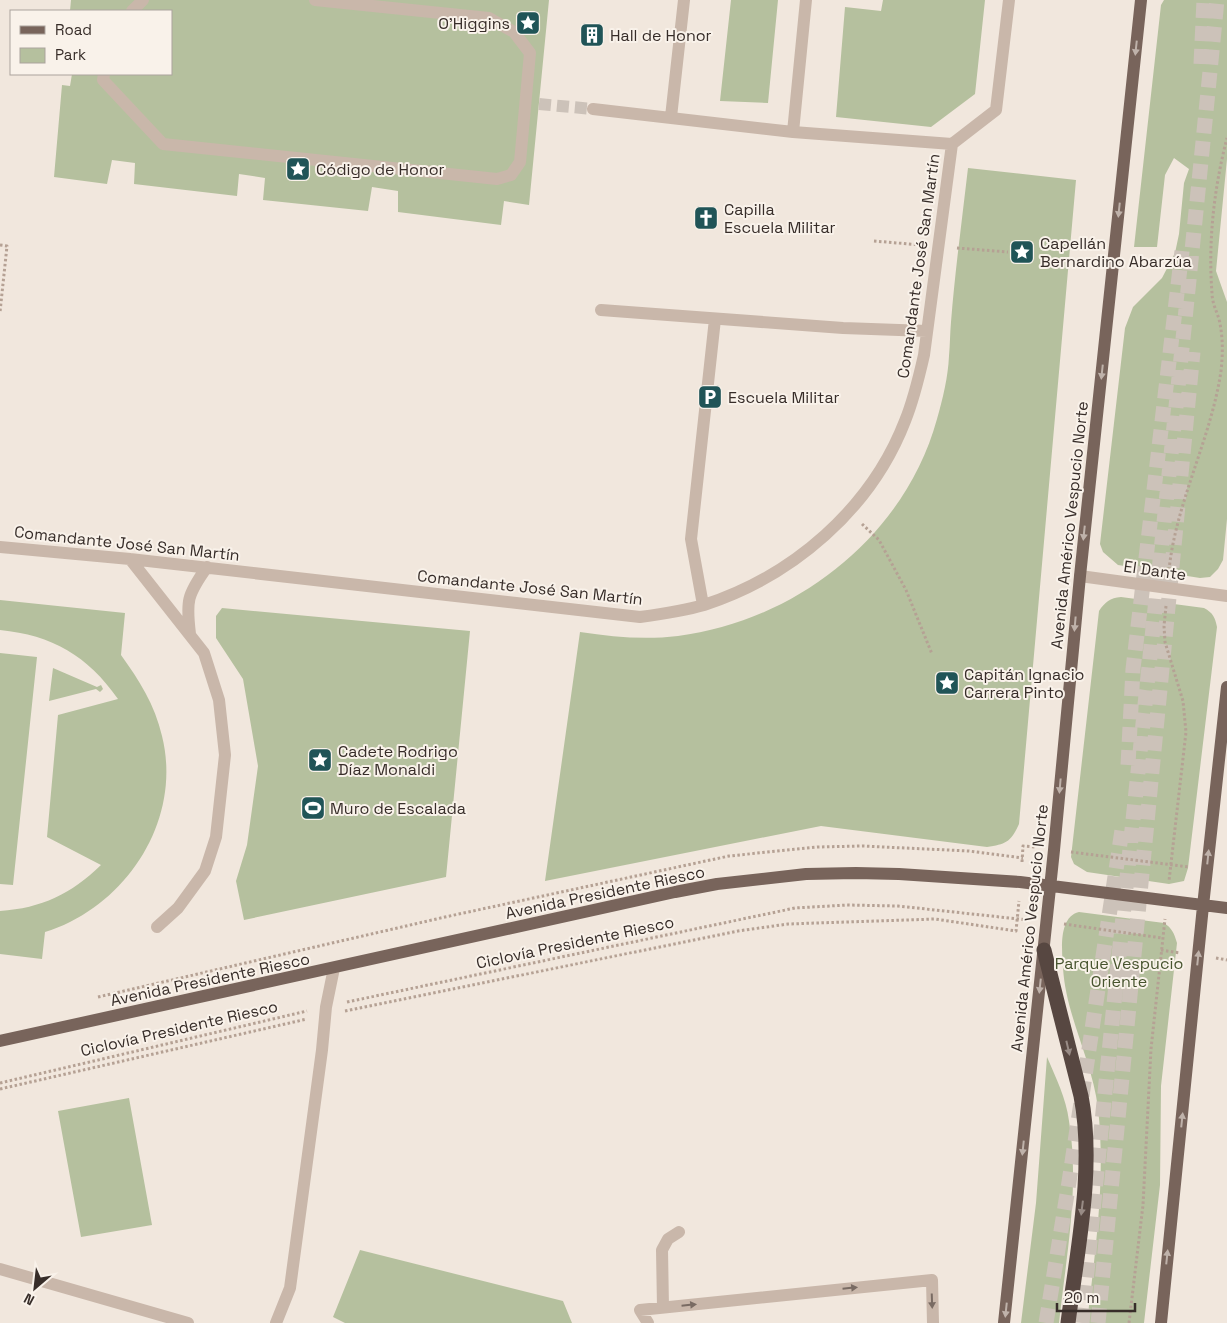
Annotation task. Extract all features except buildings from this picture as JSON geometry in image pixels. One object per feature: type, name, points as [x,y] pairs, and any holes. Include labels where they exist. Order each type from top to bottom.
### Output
[{"type":"highway","points":[[1044,950],[1086,1120],[1087,1148],[1084,1193],[1068,1323]]},
{"type":"main road","name":"Avenida Américo Vespucio Norte","points":[[1004,1323],[1141,0]]},
{"type":"main road","points":[[1161,1323],[1227,687]]},
{"type":"main road","name":"Avenida Presidente Riesco","points":[[0,1041],[675,892],[756,879],[806,874],[908,874],[1050,886],[1227,908]]},
{"type":"street","points":[[133,10],[143,0]]},
{"type":"street","points":[[104,75],[103,80],[163,144],[497,179],[511,175],[520,162],[533,104],[530,53],[514,32],[490,18],[315,0]]},
{"type":"street","points":[[671,117],[684,0]]},
{"type":"street","points":[[793,132],[806,0]]},
{"type":"street","points":[[593,109],[793,132],[952,144],[996,110],[1009,0]]},
{"type":"street","name":"Comandante José San Martín","points":[[0,547],[130,558],[640,617],[672,613],[703,605],[736,593],[768,577],[825,536],[871,484],[905,422],[916,389],[924,355],[952,144]]},
{"type":"street","points":[[601,310],[843,328],[926,331]]},
{"type":"street","points":[[703,605],[691,539],[715,319]]},
{"type":"street","points":[[130,558],[204,653],[219,700],[225,755],[216,837],[205,871],[178,908],[156,927]]},
{"type":"street","points":[[190,634],[187,607],[193,587],[207,568]]},
{"type":"street","name":"El Dante","points":[[1080,576],[1227,596]]},
{"type":"street","points":[[276,1323],[290,1288],[326,1011],[334,968]]},
{"type":"street","points":[[663,1307],[662,1250],[668,1239],[679,1232]]},
{"type":"street","points":[[0,1269],[188,1323]]},
{"type":"street","points":[[648,1323],[640,1310],[932,1280],[933,1323]]},
{"type":"path","points":[[1171,865],[1186,732],[1183,701],[1165,642],[1164,626],[1174,540],[1216,396],[1221,371],[1222,334],[1212,296],[1210,261],[1218,174],[1227,138]]},
{"type":"path","points":[[874,241],[1008,252]]},
{"type":"path","points":[[0,244],[7,246],[0,312]]},
{"type":"path","points":[[849,511],[879,540],[906,590],[932,654]]},
{"type":"path","points":[[1024,846],[1207,870]]},
{"type":"path","name":"Ciclovía Presidente Riesco","points":[[0,1083],[795,908],[847,905],[898,906],[1018,918],[1162,938]]},
{"type":"path","points":[[0,1089],[326,1011],[738,931],[788,924],[935,919],[1016,931],[1018,918]]},
{"type":"path","points":[[1129,1323],[1143,1205],[1148,1091],[1161,950]]},
{"type":"green space","points":[[71,0],[549,0],[529,205],[504,201],[501,225],[398,212],[398,191],[372,187],[368,211],[263,200],[265,178],[239,174],[237,196],[134,184],[135,163],[112,160],[107,184],[54,177],[62,85],[70,86],[72,75],[172,75],[172,10],[70,10]]},
{"type":"green space","points":[[731,0],[778,0],[768,103],[720,101]]},
{"type":"green space","points":[[883,0],[985,0],[975,94],[931,127],[836,117],[845,7],[881,11]]},
{"type":"green space","points":[[1164,0],[1227,0],[1227,159],[1216,271],[1227,302],[1227,519],[1223,560],[1210,577],[1200,578],[1118,565],[1103,552],[1100,544],[1125,328],[1133,307],[1162,278],[1175,253],[1179,234],[1184,183],[1189,169],[1174,158],[1165,175],[1157,247],[1134,247],[1161,5]]},
{"type":"green space","points":[[968,168],[1076,180],[1019,824],[1016,830],[1007,841],[999,845],[987,847],[821,826],[545,881],[580,632],[653,638],[678,636],[722,627],[764,612],[803,592],[840,566],[872,535],[900,500],[922,461],[937,419],[945,388],[954,284]]},
{"type":"green space","points":[[1121,597],[1204,608],[1213,616],[1217,627],[1188,868],[1184,881],[1169,884],[1087,872],[1074,864],[1071,857],[1099,611],[1108,601]]},
{"type":"green space","points":[[0,600],[125,613],[121,655],[151,703],[162,736],[166,768],[164,799],[156,828],[142,856],[123,881],[100,903],[74,920],[45,932],[42,959],[0,954],[0,911],[29,907],[55,898],[67,892],[101,865],[47,837],[58,715],[118,699],[94,671],[67,650],[36,637],[0,630]]},
{"type":"green space","points":[[222,608],[470,631],[446,877],[244,920],[236,881],[247,845],[258,766],[243,679],[216,638],[216,616]]},
{"type":"green space","points":[[0,653],[37,657],[13,885],[0,884]]},
{"type":"green space","points":[[53,668],[97,687],[101,685],[103,689],[100,692],[96,689],[49,701]]},
{"type":"green space","name":"Parque Vespucio Oriente","points":[[1079,912],[1164,923],[1172,931],[1177,943],[1161,1086],[1160,1185],[1144,1323],[1087,1323],[1100,1189],[1100,1135],[1095,1090],[1069,1003],[1065,986],[1062,953],[1064,927],[1072,915]]},
{"type":"green space","points":[[1047,1057],[1068,1113],[1073,1172],[1071,1222],[1059,1323],[1021,1323],[1036,1203]]},
{"type":"green space","points":[[129,1098],[152,1225],[81,1237],[58,1111]]},
{"type":"green space","points":[[360,1250],[563,1301],[572,1323],[345,1323],[333,1317]]},
{"type":"tunnel","points":[[1201,64],[1204,0]]},
{"type":"tunnel","points":[[1082,1323],[1217,0]]},
{"type":"tunnel","points":[[539,104],[593,109]]},
{"type":"tunnel","points":[[1128,765],[1133,669],[1182,251]]},
{"type":"tunnel","points":[[1098,1323],[1193,352]]},
{"type":"tunnel","points":[[1046,1323],[1122,830]]},
{"type":"place","name":"O'Higgins","points":[[528,23]]},
{"type":"place","name":"Hall de Honor","points":[[592,35]]},
{"type":"place","name":"Código de Honor","points":[[298,169]]},
{"type":"place","name":"Capilla Escuela Militar","points":[[706,218]]},
{"type":"place","name":"Capellán Bernardino Abarzúa","points":[[1022,252]]},
{"type":"place","name":"Escuela Militar","points":[[710,397]]},
{"type":"place","name":"Capitán Ignacio Carrera Pinto","points":[[947,683]]},
{"type":"place","name":"Cadete Rodrigo Díaz Monaldi","points":[[320,760]]},
{"type":"place","name":"Muro de Escalada","points":[[313,808]]}]
